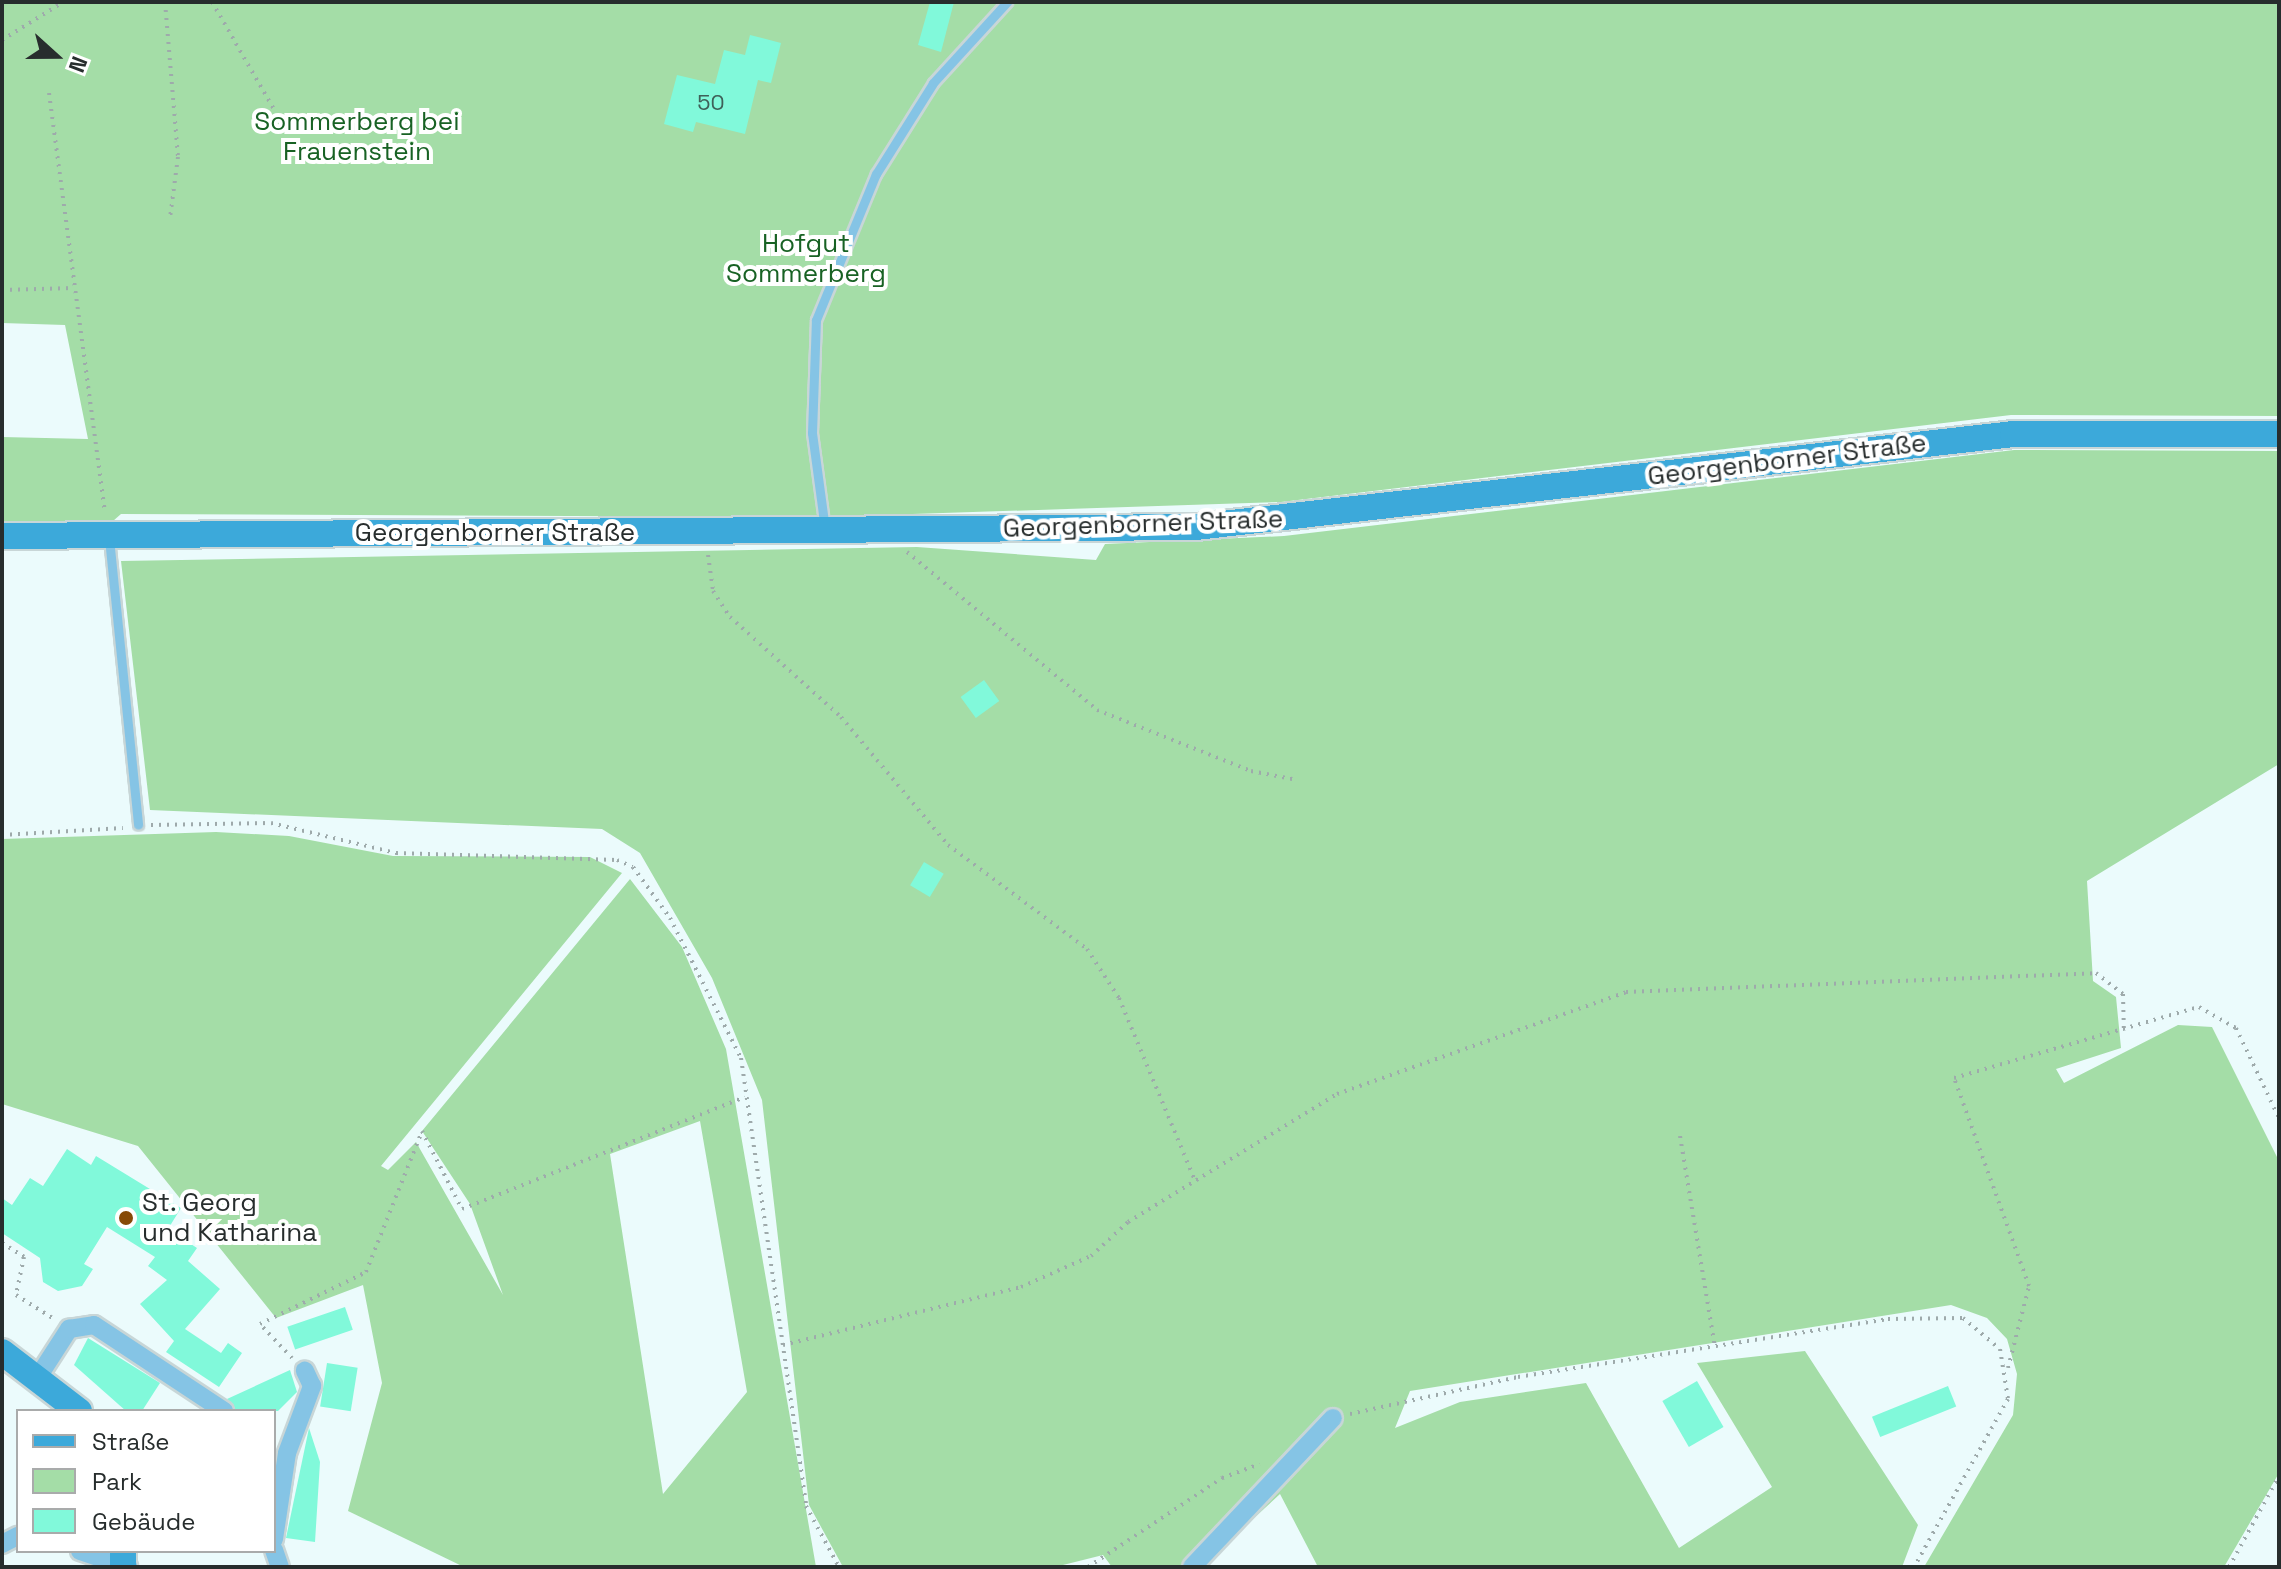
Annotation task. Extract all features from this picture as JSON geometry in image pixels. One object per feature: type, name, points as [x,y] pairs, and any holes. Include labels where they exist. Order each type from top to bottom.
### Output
[{"type":"main road","name":"Georgenborner Straße","points":[[2,536],[709,533],[1210,526],[2013,434],[2279,434]]},
{"type":"main road","points":[[2,1352],[40,1374],[77,1409]]},
{"type":"street","points":[[40,1374],[69,1329],[94,1325],[221,1409]]},
{"type":"street","points":[[276,1526],[287,1453],[312,1386],[305,1371]]},
{"type":"street","points":[[1192,1567],[1270,1489],[1293,1452],[1333,1418]]},
{"type":"street","points":[[88,1553],[124,1562]]},
{"type":"lane","points":[[826,532],[812,433],[816,320],[876,174],[933,83],[1007,2]]},
{"type":"lane","points":[[108,535],[138,825]]},
{"type":"path","points":[[2,40],[63,2]]},
{"type":"path","points":[[165,2],[178,157],[170,218]]},
{"type":"path","points":[[212,2],[276,113]]},
{"type":"path","points":[[49,93],[108,535]]},
{"type":"path","points":[[2,290],[74,288]]},
{"type":"path","points":[[891,531],[914,562],[1097,710],[1251,771],[1292,779]]},
{"type":"path","points":[[709,533],[713,591],[730,617],[841,717],[948,845],[1087,949],[1119,998],[1195,1181]]},
{"type":"path","points":[[2,835],[138,825],[271,823],[396,853],[617,860],[633,867],[670,918],[741,1058],[806,1506],[839,1567]]},
{"type":"path","points":[[783,1345],[1021,1287],[1091,1256],[1128,1222],[1337,1094],[1626,992],[2096,973],[2123,994],[2124,1034]]},
{"type":"path","points":[[1914,1567],[1928,1533],[1993,1435],[2008,1399],[2007,1370],[2029,1286],[1954,1078],[2124,1034],[2199,1007],[2219,1015],[2236,1028],[2279,1118]]},
{"type":"path","points":[[305,1371],[260,1324],[366,1272],[422,1131],[462,1209],[745,1097]]},
{"type":"path","points":[[1680,1136],[1715,1348]]},
{"type":"path","points":[[2,1243],[24,1257],[16,1295],[69,1329]]},
{"type":"path","points":[[1333,1418],[1518,1377],[1940,1313],[1985,1329],[2007,1370]]},
{"type":"path","points":[[1088,1567],[1222,1478],[1293,1452]]},
{"type":"path","points":[[2229,1567],[2279,1476]]},
{"type":"green space","name":"Hofgut Sommerberg","points":[[2,2],[2279,2],[2279,416],[2011,415],[1281,502],[822,517],[121,514],[105,528],[2,529],[2,437],[88,439],[65,325],[2,323]]},
{"type":"green space","points":[[2014,450],[2279,451],[2279,764],[2087,881],[2093,981],[2116,997],[2121,1048],[2056,1069],[2064,1083],[2178,1025],[2212,1027],[2279,1161],[2279,1473],[2224,1567],[1924,1567],[2013,1415],[2017,1374],[2007,1339],[1987,1318],[1951,1305],[1410,1391],[1395,1428],[1460,1402],[1586,1383],[1679,1548],[1772,1487],[1697,1363],[1805,1351],[1918,1525],[1902,1567],[1318,1567],[1280,1494],[1201,1567],[1112,1567],[1103,1555],[1055,1567],[843,1567],[809,1505],[762,1100],[712,978],[640,853],[602,829],[150,810],[121,561],[917,547],[1096,560],[1105,544],[1284,536]]},
{"type":"green space","points":[[216,832],[289,836],[393,856],[590,857],[622,873],[381,1166],[388,1170],[416,1142],[503,1295],[470,1204],[422,1131],[630,879],[682,947],[726,1049],[816,1567],[464,1567],[348,1511],[382,1383],[363,1285],[276,1318],[138,1146],[2,1104],[2,839]],"holes":[[[700,1121],[747,1392],[663,1494],[610,1154]]]},
{"type":"building","points":[[930,2],[954,2],[941,52],[918,45]]},
{"type":"building","points":[[750,35],[781,43],[771,83],[758,80],[745,134],[696,122],[693,132],[664,124],[677,75],[715,84],[724,50],[745,55]]},
{"type":"building","points":[[984,680],[999,701],[976,718],[961,697]]},
{"type":"building","points":[[924,862],[944,874],[930,897],[910,885]]},
{"type":"building","points":[[67,1149],[91,1165],[96,1156],[181,1208],[168,1229],[197,1248],[188,1261],[220,1289],[185,1329],[221,1353],[228,1343],[242,1353],[219,1387],[166,1352],[174,1341],[140,1304],[167,1280],[148,1266],[155,1257],[107,1227],[84,1264],[93,1269],[82,1286],[58,1291],[43,1282],[40,1258],[2,1233],[2,1198],[12,1205],[30,1178],[43,1186]]},
{"type":"building","points":[[345,1307],[353,1330],[295,1350],[287,1327]]},
{"type":"building","points":[[88,1338],[160,1383],[143,1409],[124,1409],[74,1365]]},
{"type":"building","points":[[327,1363],[358,1368],[351,1411],[320,1406]]},
{"type":"building","points":[[290,1370],[297,1392],[278,1411],[234,1409],[227,1399]]},
{"type":"building","points":[[1697,1381],[1724,1427],[1689,1447],[1662,1401]]},
{"type":"building","points":[[1948,1386],[1956,1406],[1880,1437],[1872,1417]]},
{"type":"building","points":[[309,1428],[320,1462],[315,1542],[286,1538]]},
{"type":"place","name":"St. Georg und Katharina","points":[[126,1218]]},
{"type":"park label","name":"Sommerberg bei Frauenstein","points":[[357,137]]}]
